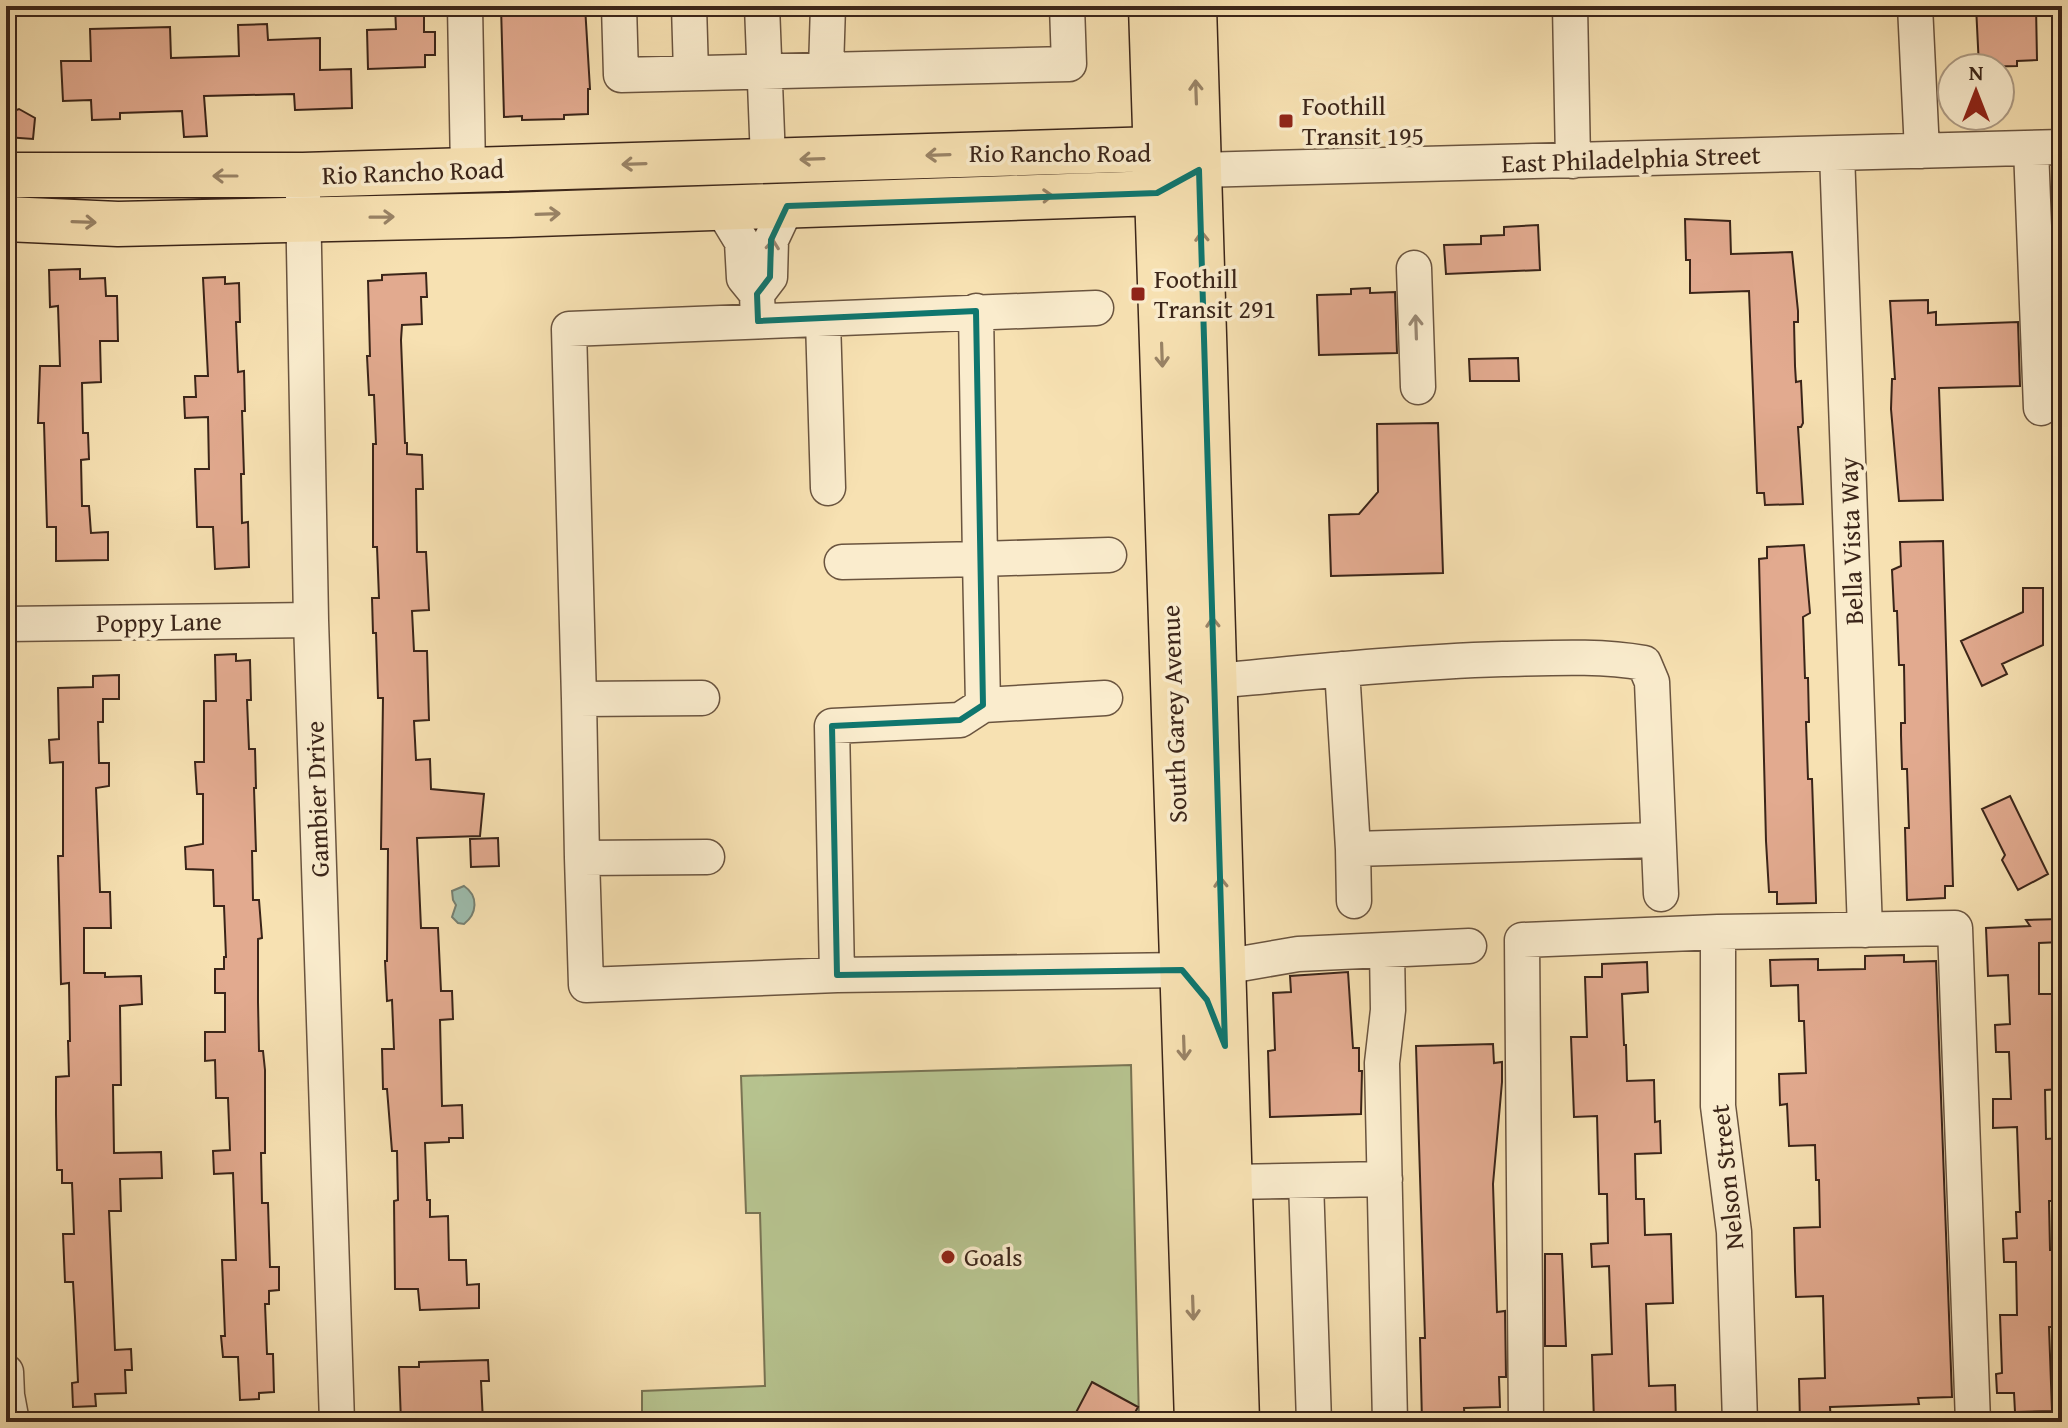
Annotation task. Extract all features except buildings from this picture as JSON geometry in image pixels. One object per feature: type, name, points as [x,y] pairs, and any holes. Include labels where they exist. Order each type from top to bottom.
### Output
[{"type":"main road","name":"South Garey Avenue","points":[[1151,6],[1180,902],[1202,969]]},
{"type":"main road","name":"South Garey Avenue","points":[[1194,6],[1215,681],[1202,969],[1197,1422]]},
{"type":"main road","name":"Rio Rancho Road","points":[[6,175],[303,175],[1156,149],[1199,170]]},
{"type":"main road","points":[[639,211],[661,196],[679,190],[737,187],[752,179],[768,160]]},
{"type":"main road","points":[[468,170],[471,216]]},
{"type":"main road","name":"Rio Rancho Road","points":[[6,219],[118,224],[722,209],[1157,193],[1199,170]]},
{"type":"main road","points":[[1202,969],[1199,986],[1225,1046],[1237,1422]]},
{"type":"street","points":[[465,6],[468,170]]},
{"type":"street","points":[[619,6],[621,75],[1069,64],[1067,6]]},
{"type":"street","points":[[689,6],[691,73]]},
{"type":"street","points":[[762,6],[768,160]]},
{"type":"street","points":[[826,69],[828,6]]},
{"type":"street","points":[[1570,6],[1573,161]]},
{"type":"street","points":[[1915,6],[1922,151]]},
{"type":"street","points":[[2041,408],[2047,147]]},
{"type":"street","name":"East Philadelphia Street","points":[[1199,170],[2047,147]]},
{"type":"street","name":"Bella Vista Way","points":[[1837,153],[1865,930]]},
{"type":"street","name":"Gambier Drive","points":[[303,175],[311,620],[337,1422]]},
{"type":"street","points":[[758,308],[770,277],[771,240],[787,206]]},
{"type":"street","points":[[722,209],[742,242],[744,278],[758,308]]},
{"type":"street","points":[[1414,268],[1418,387]]},
{"type":"street","points":[[1096,308],[823,320],[758,308],[569,329],[586,985],[837,975],[1202,969],[1298,954],[1469,946]]},
{"type":"street","points":[[976,311],[983,705]]},
{"type":"street","points":[[823,320],[828,488]]},
{"type":"street","points":[[842,562],[1109,555]]},
{"type":"street","name":"Poppy Lane","points":[[6,624],[311,620]]},
{"type":"street","points":[[1215,681],[1417,662],[1617,658],[1644,663],[1652,682],[1661,894]]},
{"type":"street","points":[[1342,669],[1354,901]]},
{"type":"street","points":[[579,699],[702,698]]},
{"type":"street","points":[[837,975],[832,726],[960,720],[983,705],[1105,698]]},
{"type":"street","points":[[1353,849],[1658,840]]},
{"type":"street","points":[[582,858],[707,857]]},
{"type":"street","points":[[1526,1422],[1522,940],[1718,932],[1955,928],[1973,1422]]},
{"type":"street","name":"Nelson Street","points":[[1718,932],[1718,1106],[1734,1232],[1740,1422]]},
{"type":"street","points":[[1387,950],[1388,1010],[1382,1063],[1390,1422]]},
{"type":"street","points":[[1230,1182],[1385,1179]]},
{"type":"street","points":[[1306,1181],[1314,1422]]},
{"type":"street","points":[[6,1372],[12,1422]]},
{"type":"highlighted area","points":[[1199,170],[1225,1046],[1207,1000],[1182,970],[837,975],[832,726],[960,720],[983,705],[976,311],[758,321],[757,294],[770,277],[771,240],[787,206],[1157,193]]},
{"type":"green space","name":"Goals","points":[[1131,1065],[1139,1422],[642,1422],[642,1391],[765,1386],[760,1213],[746,1213],[741,1076]]},
{"type":"shaded area","points":[[464,886],[472,895],[474,910],[464,924],[452,917],[456,905],[452,891]]},
{"type":"place","name":"Foothill Transit 195","points":[[1286,121]]},
{"type":"place","name":"Foothill Transit 291","points":[[1138,294]]},
{"type":"place","name":"Goals","points":[[948,1257]]}]
